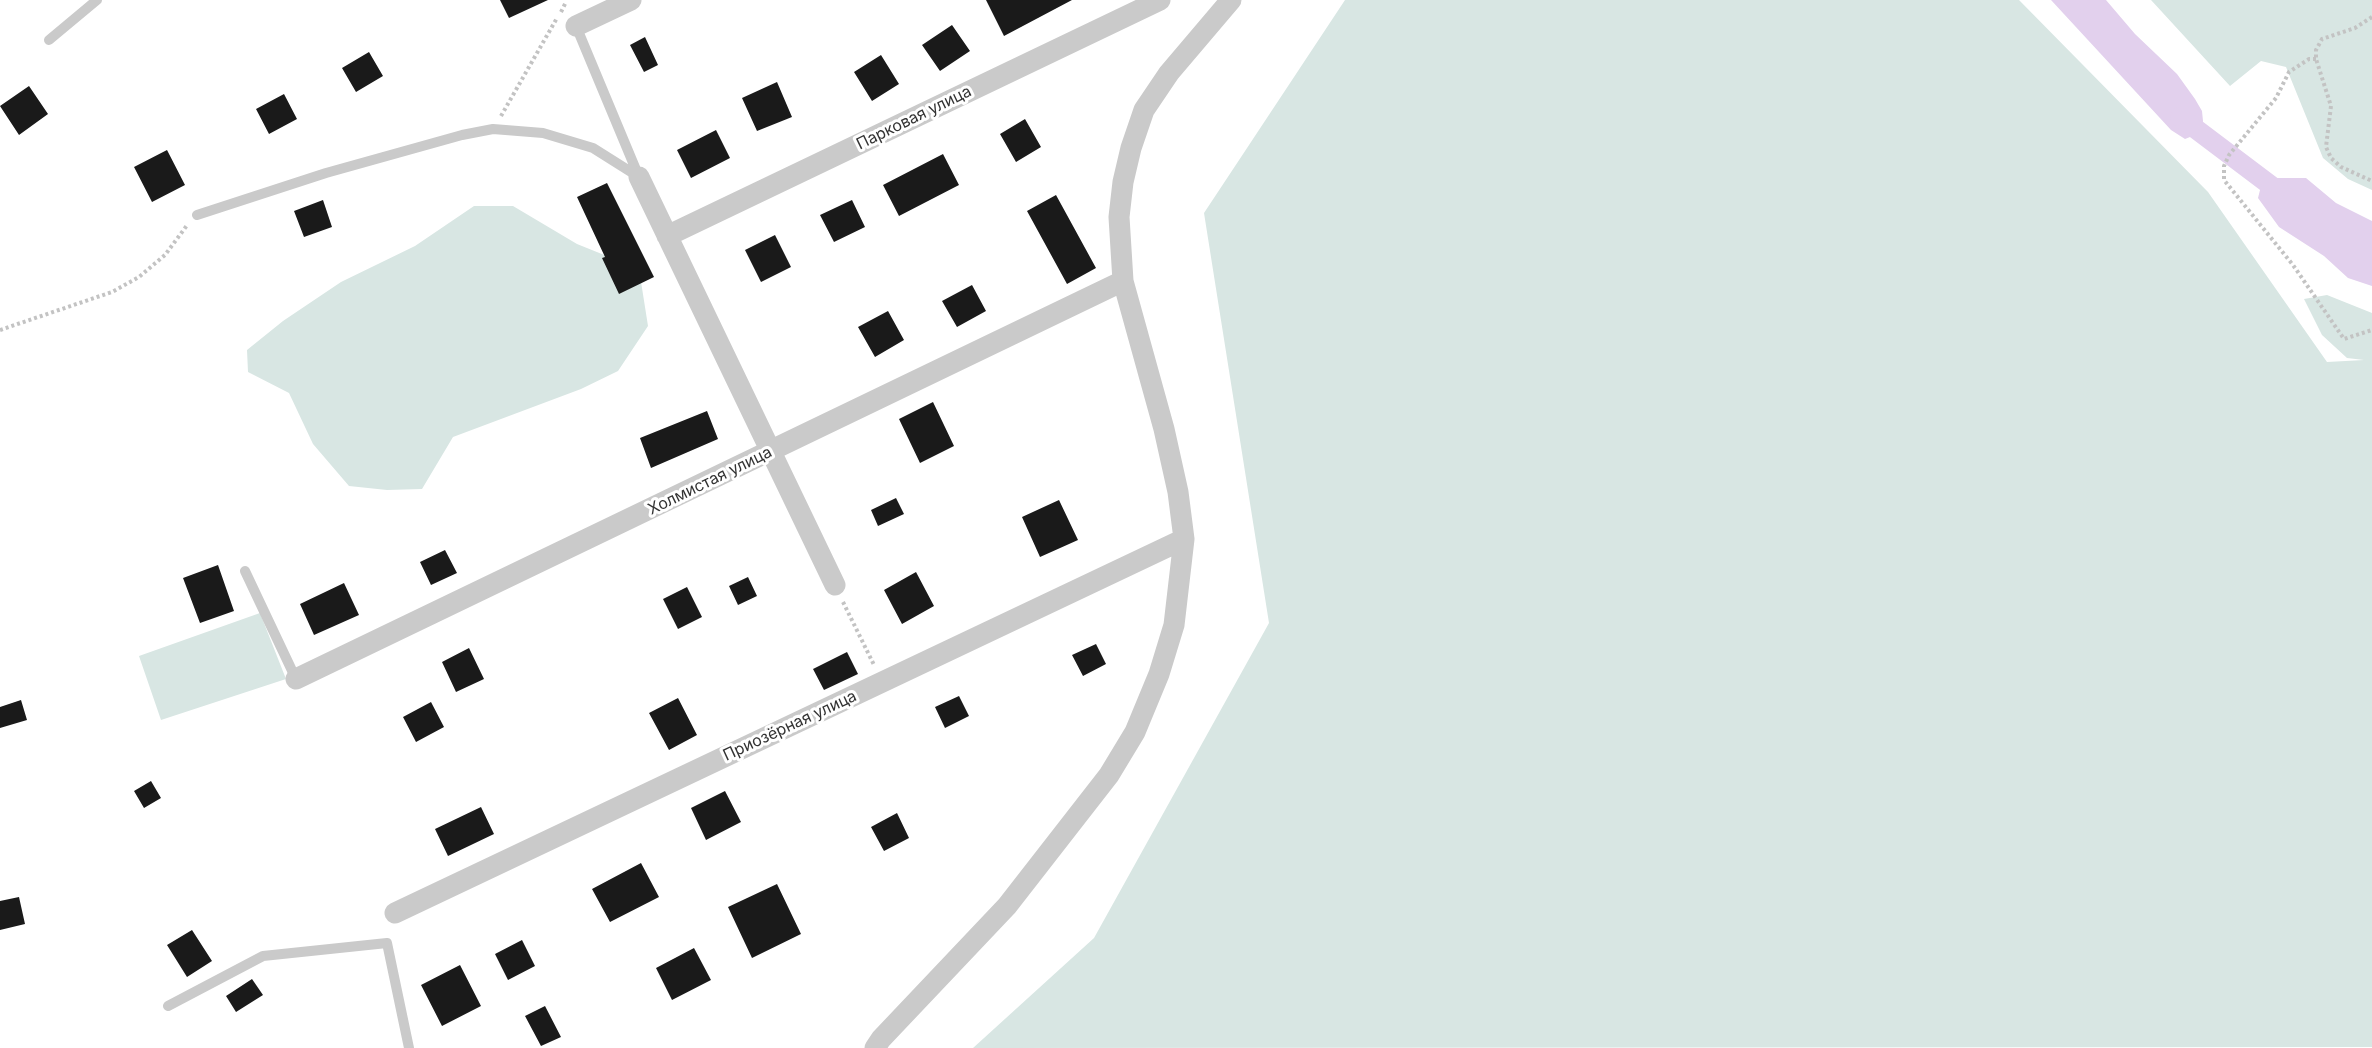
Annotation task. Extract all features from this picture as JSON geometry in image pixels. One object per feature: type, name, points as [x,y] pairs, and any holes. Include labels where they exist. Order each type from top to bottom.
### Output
[{"type":"street","points":[[576,26],[631,0]]},
{"type":"street","name":"Парковая улица","points":[[667,236],[1160,0]]},
{"type":"street","points":[[875,1045],[1007,906],[1109,775],[1135,732],[1159,674],[1174,626],[1184,539],[1178,492],[1164,429],[1123,281],[1119,217],[1123,182],[1131,148],[1144,110],[1169,74],[1231,0]]},
{"type":"street","points":[[639,177],[835,585]]},
{"type":"street","name":"Холмистая улица","points":[[296,679],[1123,281]]},
{"type":"street","name":"Приозёрная улица","points":[[395,913],[1184,539]]},
{"type":"lane","points":[[49,40],[97,0]]},
{"type":"lane","points":[[576,26],[639,177]]},
{"type":"lane","points":[[197,215],[326,173],[462,135],[493,129],[543,133],[593,148],[639,177]]},
{"type":"lane","points":[[245,571],[296,679]]},
{"type":"lane","points":[[168,1006],[263,956],[387,943],[410,1048]]},
{"type":"path","points":[[493,129],[566,2]]},
{"type":"path","points":[[2372,17],[2355,28],[2322,39],[2316,50],[2316,59],[2331,106],[2326,147],[2331,158],[2341,167],[2372,181]]},
{"type":"path","points":[[2316,59],[2309,59],[2289,72],[2271,105],[2229,155],[2224,166],[2224,180],[2293,265],[2344,339],[2372,330]]},
{"type":"path","points":[[0,330],[112,292],[139,278],[165,255],[181,230],[197,215]]},
{"type":"path","points":[[835,585],[882,682]]},
{"type":"shaded area","points":[[1345,0],[2019,0],[2208,192],[2327,362],[2364,360],[2347,358],[2322,335],[2304,299],[2327,295],[2372,313],[2372,1047],[973,1048],[1094,938],[1269,623],[1204,213]]},
{"type":"shaded area","points":[[2051,0],[2106,0],[2135,34],[2177,74],[2195,99],[2202,111],[2203,121],[2200,133],[2185,139],[2171,130]]},
{"type":"shaded area","points":[[2151,0],[2372,0],[2372,190],[2348,179],[2323,158],[2286,67],[2261,61],[2230,86]]},
{"type":"shaded area","points":[[2270,178],[2306,178],[2336,203],[2372,221],[2372,286],[2348,278],[2324,256],[2279,227],[2258,198],[2261,186]]},
{"type":"shaded area","points":[[474,206],[513,206],[577,244],[639,269],[648,326],[618,371],[581,389],[453,437],[422,489],[387,490],[349,486],[313,444],[289,393],[248,372],[247,350],[283,321],[341,282],[415,246]]},
{"type":"shaded area","points":[[260,613],[286,679],[161,720],[139,656]]},
{"type":"building","points":[[500,0],[548,0],[509,18]]},
{"type":"building","points":[[986,0],[1072,0],[1004,36]]},
{"type":"building","points":[[952,25],[970,51],[940,71],[922,45]]},
{"type":"building","points":[[645,37],[658,65],[644,72],[630,45]]},
{"type":"building","points":[[369,52],[383,76],[356,92],[342,68]]},
{"type":"building","points":[[881,55],[899,84],[872,101],[854,72]]},
{"type":"building","points":[[777,82],[792,117],[757,131],[742,98]]},
{"type":"building","points":[[29,86],[48,114],[19,135],[0,106]]},
{"type":"building","points":[[284,94],[297,119],[269,134],[256,109]]},
{"type":"building","points":[[1025,119],[1041,147],[1016,162],[1000,134]]},
{"type":"building","points":[[716,130],[730,158],[691,178],[677,150]]},
{"type":"building","points":[[167,150],[185,185],[152,202],[134,167]]},
{"type":"building","points":[[943,154],[959,185],[899,216],[883,185]]},
{"type":"building","points":[[607,183],[654,277],[619,294],[602,258],[605,257],[577,197]]},
{"type":"building","points":[[1056,195],[1096,268],[1067,284],[1027,211]]},
{"type":"building","points":[[323,200],[332,227],[304,237],[294,211]]},
{"type":"building","points":[[852,200],[865,227],[834,242],[820,215]]},
{"type":"building","points":[[775,235],[791,267],[761,282],[745,250]]},
{"type":"building","points":[[972,285],[986,311],[957,327],[942,301]]},
{"type":"building","points":[[888,311],[904,340],[875,357],[858,327]]},
{"type":"building","points":[[933,402],[954,446],[920,463],[899,419]]},
{"type":"building","points":[[707,411],[718,439],[651,468],[640,438]]},
{"type":"building","points":[[896,498],[904,514],[878,526],[871,510]]},
{"type":"building","points":[[1059,500],[1078,540],[1040,557],[1022,517]]},
{"type":"building","points":[[445,550],[457,573],[431,585],[420,562]]},
{"type":"building","points":[[218,565],[234,611],[200,623],[183,578]]},
{"type":"building","points":[[916,572],[934,606],[902,624],[884,590]]},
{"type":"building","points":[[748,577],[757,596],[738,605],[729,586]]},
{"type":"building","points":[[344,583],[359,615],[314,635],[300,604]]},
{"type":"building","points":[[687,587],[702,617],[678,629],[663,599]]},
{"type":"building","points":[[1096,644],[1106,664],[1083,676],[1072,655]]},
{"type":"building","points":[[469,648],[484,679],[456,692],[442,662]]},
{"type":"building","points":[[847,652],[858,674],[824,690],[813,669]]},
{"type":"building","points":[[959,696],[969,716],[945,728],[935,707]]},
{"type":"building","points":[[678,698],[697,735],[669,750],[649,713]]},
{"type":"building","points":[[21,700],[27,720],[0,728],[0,707]]},
{"type":"building","points":[[431,702],[444,727],[416,742],[403,717]]},
{"type":"building","points":[[151,781],[161,798],[144,808],[134,791]]},
{"type":"building","points":[[725,791],[741,822],[706,840],[691,808]]},
{"type":"building","points":[[481,807],[494,834],[448,856],[435,829]]},
{"type":"building","points":[[897,813],[909,838],[884,851],[871,827]]},
{"type":"building","points":[[641,863],[659,897],[610,922],[592,889]]},
{"type":"building","points":[[777,884],[801,934],[752,958],[728,907]]},
{"type":"building","points":[[19,897],[25,924],[0,930],[0,901]]},
{"type":"building","points":[[192,930],[212,961],[187,977],[167,945]]},
{"type":"building","points":[[522,940],[535,966],[508,980],[495,954]]},
{"type":"building","points":[[694,948],[711,980],[672,1000],[656,968]]},
{"type":"building","points":[[460,965],[481,1006],[442,1026],[421,985]]},
{"type":"building","points":[[252,979],[263,995],[236,1012],[226,996]]},
{"type":"building","points":[[545,1006],[561,1037],[541,1046],[525,1016]]},
{"type":"waterway","points":[[2180,117],[2286,197]]}]
